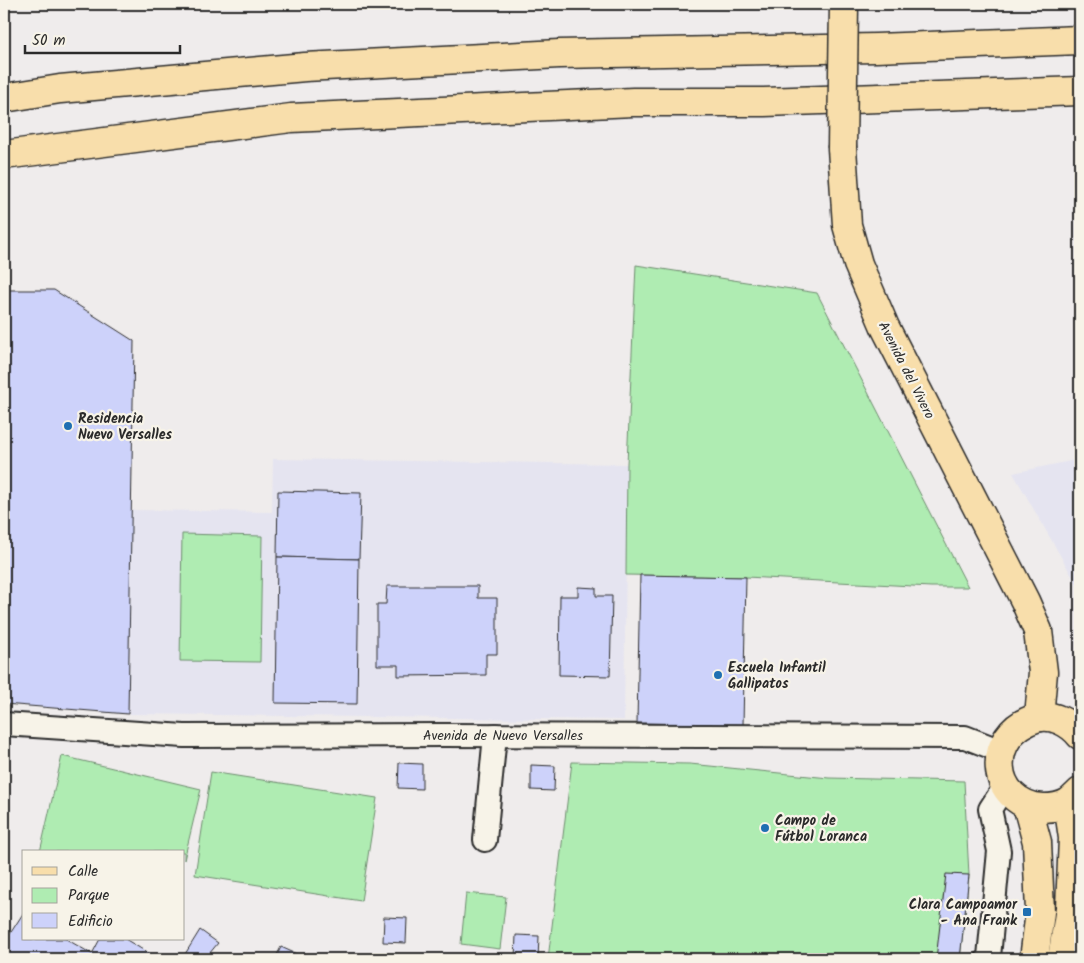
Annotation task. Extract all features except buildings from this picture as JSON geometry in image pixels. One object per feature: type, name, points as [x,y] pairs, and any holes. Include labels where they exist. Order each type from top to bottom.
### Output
[{"type":"main road","name":"Avenida del Vivero","points":[[844,4],[842,148],[847,225],[858,264],[885,327],[1025,601],[1038,632],[1043,672],[1039,717]]},
{"type":"main road","points":[[4,98],[60,89],[305,67],[559,54],[876,48],[1080,40]]},
{"type":"main road","points":[[4,157],[55,148],[291,118],[633,102],[764,102],[1080,92]]},
{"type":"main road","points":[[1062,959],[1070,908],[1074,797],[1051,808],[1033,807],[1017,799],[1005,786],[999,768],[1001,751],[1009,734],[1022,723],[1039,717],[1057,718],[1078,729]]},
{"type":"main road","points":[[1027,804],[1036,842],[1040,912],[1034,959]]},
{"type":"street","name":"Avenida de Nuevo Versalles","points":[[4,724],[184,736],[965,736],[1001,751]]},
{"type":"street","points":[[485,840],[495,735]]},
{"type":"street","points":[[987,959],[989,957],[999,851],[990,809],[1005,786]]},
{"type":"shaded area","points":[[273,459],[627,464],[624,720],[128,714],[131,510],[272,512]]},
{"type":"shaded area","points":[[1080,459],[1080,590],[1013,473]]},
{"type":"green space","points":[[636,265],[817,293],[968,587],[931,587],[746,577],[626,575],[627,464]]},
{"type":"green space","points":[[182,534],[262,536],[260,662],[180,661]]},
{"type":"green space","points":[[62,756],[201,789],[185,856],[185,850],[40,850]]},
{"type":"green space","name":"Campo de Fútbol Loranca","points":[[572,762],[690,764],[829,778],[964,781],[969,875],[960,959],[548,959]]},
{"type":"green space","points":[[211,772],[377,798],[361,901],[195,875]]},
{"type":"green space","points":[[466,893],[506,897],[500,949],[461,944]]},
{"type":"place","name":"Residencia Nuevo Versalles","points":[[68,426]]},
{"type":"place","name":"Escuela Infantil Gallipatos","points":[[718,675]]},
{"type":"place","name":"Campo de Fútbol Loranca","points":[[765,828]]},
{"type":"place","name":"Clara Campoamor - Ana Frank","points":[[1027,912]]}]
